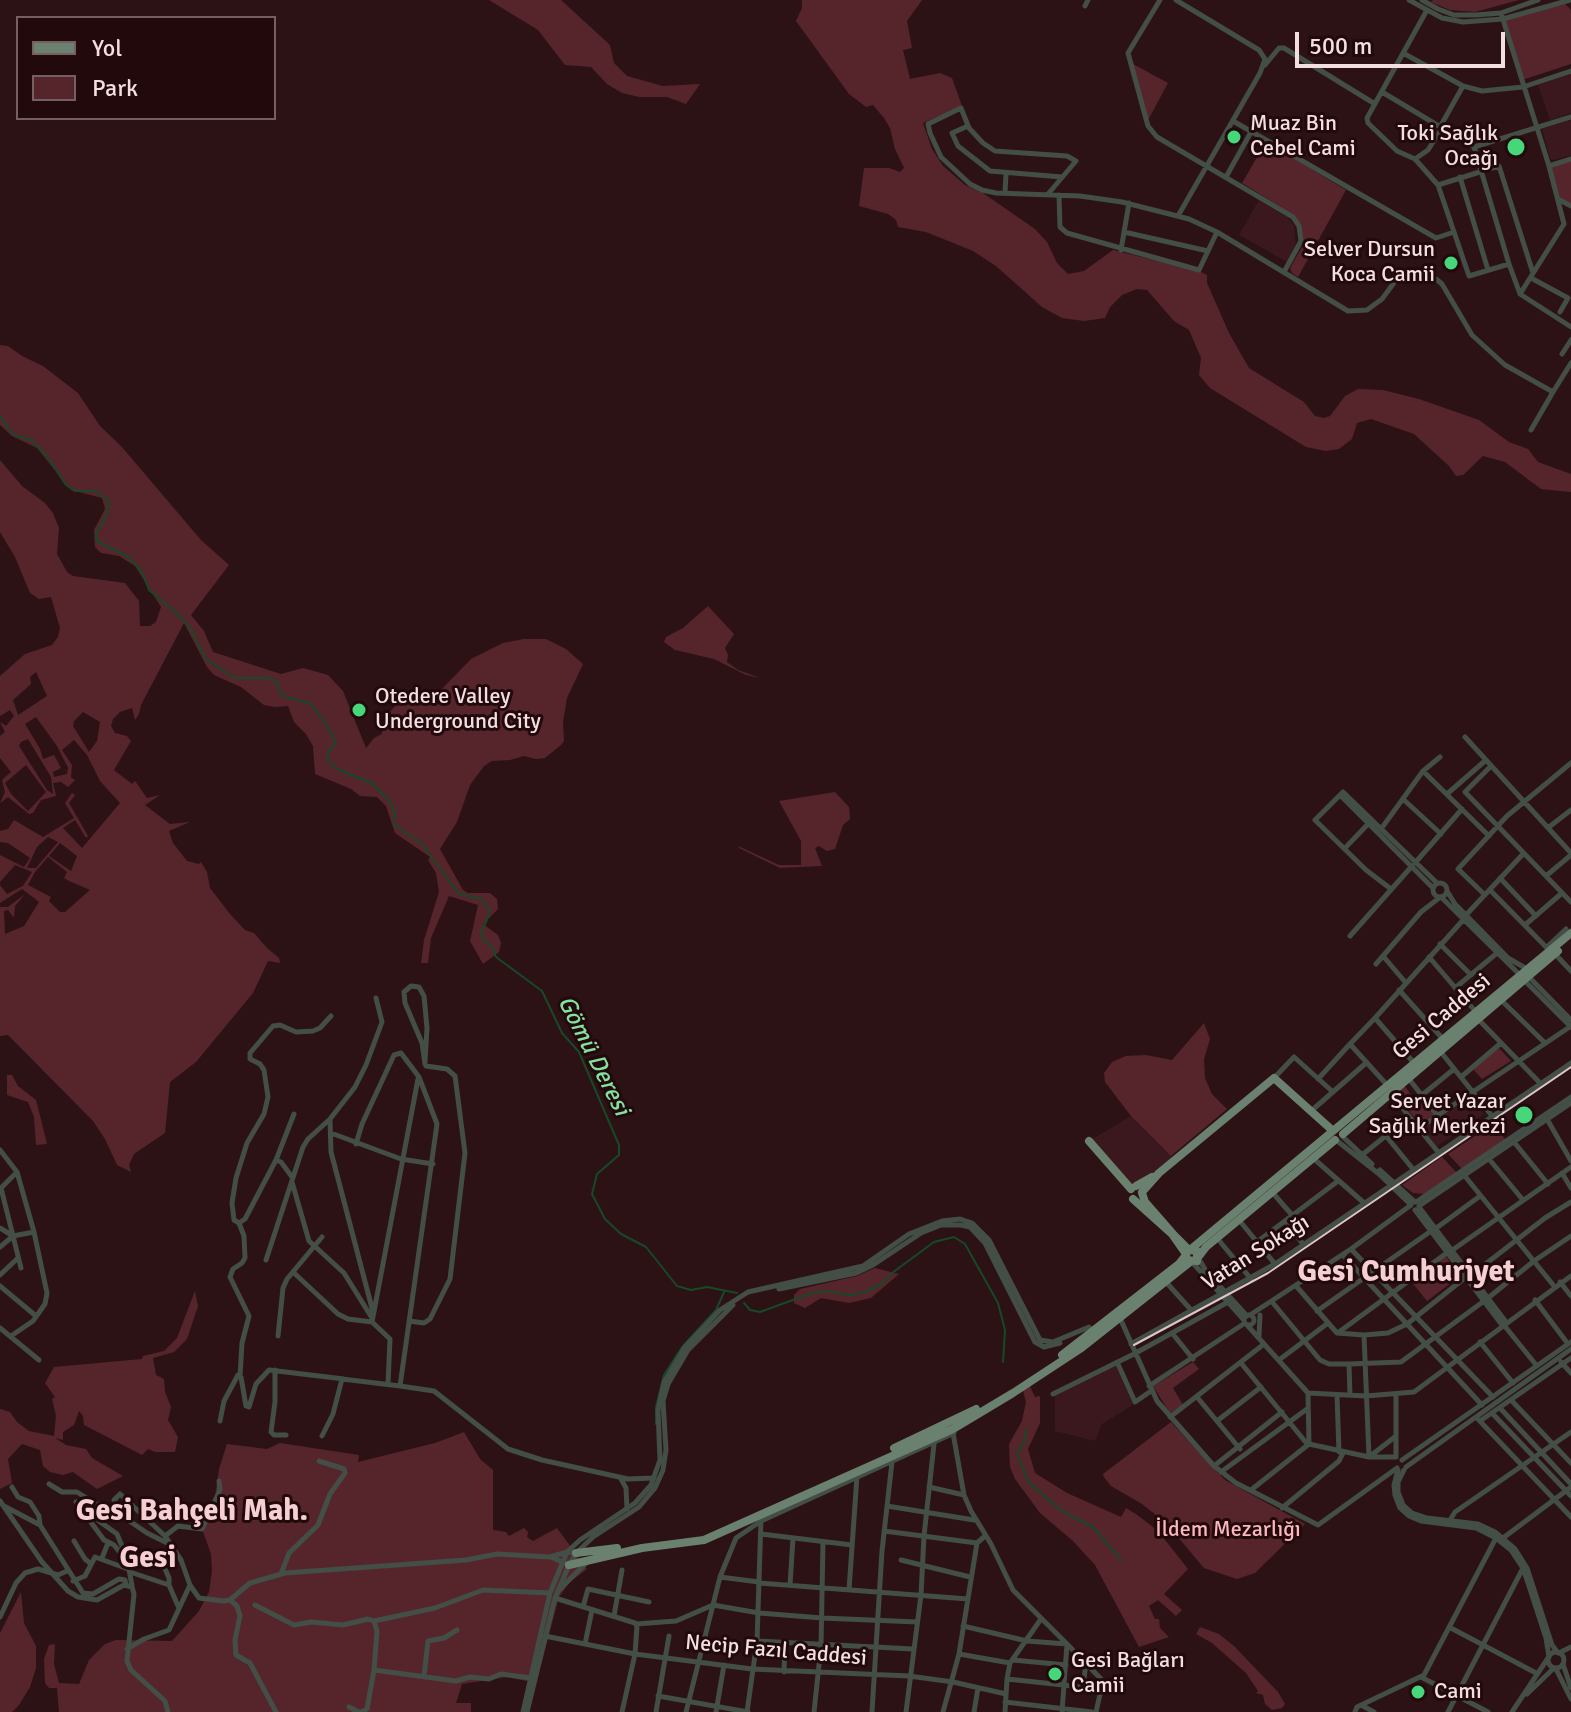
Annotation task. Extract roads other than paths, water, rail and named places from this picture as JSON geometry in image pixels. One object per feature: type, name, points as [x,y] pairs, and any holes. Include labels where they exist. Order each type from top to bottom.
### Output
[{"type":"main road","name":"Gesi Caddesi","points":[[1336,1134],[1443,1040],[1500,999],[1569,931]]},
{"type":"main road","name":"Gesi Caddesi","points":[[1550,951],[1571,940]]},
{"type":"main road","name":"Gesi Caddesi","points":[[1389,1090],[1439,1051],[1525,975]]},
{"type":"main road","points":[[1191,1256],[1129,1193],[1138,1190],[1274,1078],[1336,1134]]},
{"type":"main road","points":[[1119,1316],[1239,1220],[1336,1134]]},
{"type":"main road","points":[[572,1552],[599,1555],[704,1540],[760,1518],[953,1428],[1166,1281],[1200,1244],[1336,1134]]},
{"type":"main road","points":[[1089,1141],[1138,1190],[1191,1256]]},
{"type":"main road","points":[[565,1564],[647,1542],[694,1537],[712,1531],[953,1428]]},
{"type":"street","points":[[1160,0],[1128,53],[1152,132],[1293,217],[1299,226],[1301,241],[1284,272]]},
{"type":"street","points":[[1176,0],[1259,50],[1265,65]]},
{"type":"street","points":[[1409,0],[1454,15],[1502,16],[1570,0]]},
{"type":"street","points":[[1422,0],[1430,5]]},
{"type":"street","points":[[1502,16],[1538,0]]},
{"type":"street","points":[[1430,5],[1367,118],[1368,123],[1397,151],[1415,159],[1438,185],[1469,276],[1509,264]]},
{"type":"street","points":[[1502,16],[1564,224],[1520,294]]},
{"type":"street","points":[[1178,216],[1265,65],[1279,48],[1284,48],[1375,104]]},
{"type":"street","points":[[1403,53],[1463,86],[1487,91],[1523,87],[1571,71]]},
{"type":"street","points":[[1415,159],[1428,150],[1463,86]]},
{"type":"street","points":[[1382,92],[1474,147],[1520,294],[1571,327]]},
{"type":"street","points":[[1048,194],[1076,161],[1067,156],[995,151],[968,126],[961,108],[928,124],[934,144],[951,168],[982,190],[1129,203],[1178,216],[1217,232],[1340,307],[1357,312],[1375,306],[1392,282],[1404,273],[1436,279],[1472,335],[1487,352],[1553,392]]},
{"type":"street","points":[[1474,147],[1571,117]]},
{"type":"street","points":[[1233,121],[1436,238],[1454,232]]},
{"type":"street","points":[[968,126],[952,133],[958,146],[990,171],[1063,177]]},
{"type":"street","points":[[1226,177],[1251,132]]},
{"type":"street","points":[[1549,166],[1571,159]]},
{"type":"street","points":[[1438,185],[1499,166],[1532,276],[1568,298],[1560,312]]},
{"type":"street","points":[[1005,193],[1006,174]]},
{"type":"street","points":[[1460,177],[1488,270]]},
{"type":"street","points":[[1059,195],[1060,227],[1075,237],[1199,270],[1217,232]]},
{"type":"street","points":[[1558,199],[1571,206]]},
{"type":"street","points":[[1121,250],[1129,203]]},
{"type":"street","points":[[1564,224],[1571,228]]},
{"type":"street","points":[[1124,232],[1208,251]]},
{"type":"street","points":[[1562,354],[1571,340]]},
{"type":"street","points":[[1531,430],[1570,365]]},
{"type":"street","points":[[1465,737],[1571,854],[1546,876]]},
{"type":"street","points":[[1381,829],[1423,771],[1440,757]]},
{"type":"street","points":[[1447,794],[1489,763]]},
{"type":"street","points":[[1489,763],[1465,792],[1571,902]]},
{"type":"street","points":[[1485,895],[1458,869],[1524,801],[1571,763]]},
{"type":"street","points":[[1423,771],[1489,836]]},
{"type":"street","points":[[1391,889],[1366,870],[1315,820],[1343,792],[1414,864],[1440,898],[1516,965],[1571,1026],[1419,1128]]},
{"type":"street","points":[[1340,795],[1414,864]]},
{"type":"street","points":[[1403,799],[1441,834]]},
{"type":"street","points":[[1350,936],[1462,809]]},
{"type":"street","points":[[1549,827],[1571,810]]},
{"type":"street","points":[[1345,848],[1369,823]]},
{"type":"street","points":[[1318,1079],[1523,854]]},
{"type":"street","points":[[1500,878],[1536,916]]},
{"type":"street","points":[[1415,919],[1434,888],[1444,885],[1465,917],[1497,953],[1525,975],[1571,1020]]},
{"type":"street","points":[[1490,890],[1571,971]]},
{"type":"street","points":[[1376,964],[1415,919],[1447,891]]},
{"type":"street","points":[[1525,925],[1562,893]]},
{"type":"street","points":[[1440,944],[1471,975]]},
{"type":"street","points":[[1455,988],[1497,953]]},
{"type":"street","points":[[1383,956],[1406,983]]},
{"type":"street","points":[[1429,957],[1501,1043],[1540,1083]]},
{"type":"street","points":[[409,1321],[424,1323],[430,1319],[450,1279],[465,1153],[455,1076],[447,1069],[427,1068],[425,1062],[422,1043],[405,1003],[406,989],[414,985],[424,996],[427,1028],[425,1062]]},
{"type":"street","points":[[1399,990],[1443,1040]]},
{"type":"street","points":[[266,1260],[308,1139],[330,1119],[359,1079],[380,1031],[382,1022],[376,998]]},
{"type":"street","points":[[1500,999],[1545,1043]]},
{"type":"street","points":[[331,1016],[313,1031],[296,1032],[273,1026],[250,1053],[250,1059],[264,1070],[268,1097],[264,1114],[247,1143],[233,1191],[233,1218],[239,1223],[244,1236],[245,1258],[233,1269],[230,1277],[249,1316],[242,1343],[240,1376],[246,1406],[249,1407],[260,1377],[269,1370],[434,1391],[508,1449],[542,1460],[636,1480],[655,1477]]},
{"type":"street","points":[[1375,1018],[1415,1064]]},
{"type":"street","points":[[1461,1077],[1501,1043]]},
{"type":"street","points":[[1350,1044],[1438,1152]]},
{"type":"street","points":[[1439,1051],[1492,1116]]},
{"type":"street","points":[[356,1144],[394,1055],[403,1054],[419,1077],[437,1124],[400,1386]]},
{"type":"street","points":[[1274,1078],[1294,1057],[1333,1092]]},
{"type":"street","points":[[1310,1112],[1366,1063]]},
{"type":"street","name":"Vatan Sokağı","points":[[1130,1344],[1275,1264],[1571,1063]]},
{"type":"street","points":[[1422,1095],[1454,1069]]},
{"type":"street","points":[[372,1318],[419,1077]]},
{"type":"street","points":[[1408,1077],[1438,1116]]},
{"type":"street","points":[[1117,1362],[1135,1402],[1150,1388],[1395,1216],[1489,1159],[1571,1100]]},
{"type":"street","points":[[1415,1206],[1571,1100]]},
{"type":"street","points":[[239,1223],[245,1219],[276,1160],[294,1114]]},
{"type":"street","points":[[1362,1155],[1409,1117]]},
{"type":"street","points":[[330,1119],[331,1152],[372,1318]]},
{"type":"street","points":[[1547,1119],[1571,1161]]},
{"type":"street","points":[[331,1133],[401,1159],[433,1164]]},
{"type":"street","points":[[1336,1134],[1415,1206],[1537,1366]]},
{"type":"street","points":[[1336,1134],[1392,1183]]},
{"type":"street","points":[[1386,1136],[1413,1169]]},
{"type":"street","points":[[1514,1142],[1548,1184]]},
{"type":"street","points":[[0,1150],[17,1172],[47,1293],[45,1304],[26,1328],[11,1336]]},
{"type":"street","points":[[1312,1158],[1363,1202]]},
{"type":"street","points":[[1489,1159],[1523,1200]]},
{"type":"street","points":[[276,1160],[281,1162],[292,1180],[306,1234],[314,1247],[344,1273],[372,1318],[390,1339],[388,1384]]},
{"type":"street","points":[[1337,1333],[1571,1167]]},
{"type":"street","points":[[17,1172],[0,1188],[21,1268]]},
{"type":"street","points":[[1562,1173],[1571,1188]]},
{"type":"street","points":[[1464,1175],[1554,1286]]},
{"type":"street","points":[[1257,1242],[1338,1181]]},
{"type":"street","points":[[1272,1192],[1292,1215]]},
{"type":"street","points":[[1317,1311],[1480,1196]]},
{"type":"street","points":[[1297,1287],[1337,1333],[1388,1333],[1407,1324],[1517,1239],[1571,1202]]},
{"type":"street","points":[[525,1712],[552,1595],[565,1564],[580,1540],[643,1497],[655,1477],[661,1450],[658,1410],[664,1382],[685,1347],[720,1310],[748,1292],[863,1266],[930,1223],[960,1219],[981,1230],[996,1251],[1040,1340],[1053,1342],[1119,1316],[1150,1388],[1170,1417],[1214,1466],[1282,1508],[1316,1524]]},
{"type":"street","points":[[1239,1220],[1275,1264]]},
{"type":"street","points":[[1285,1221],[1303,1244]]},
{"type":"street","points":[[230,1600],[250,1583],[281,1574],[466,1560],[497,1554],[550,1557],[572,1552],[639,1507],[655,1488],[663,1470],[666,1450],[663,1401],[668,1384],[678,1364],[699,1338],[732,1306],[750,1294],[856,1273],[921,1233],[941,1225],[970,1227],[985,1243],[1037,1344],[1044,1347],[1055,1345],[1089,1327]]},
{"type":"street","points":[[1,1229],[13,1236]]},
{"type":"street","points":[[1,1229],[2,1244]]},
{"type":"street","points":[[2,1244],[13,1236],[34,1232]]},
{"type":"street","points":[[1273,1303],[1320,1360],[1329,1364],[1401,1362],[1571,1236]]},
{"type":"street","points":[[278,1336],[281,1297],[287,1279],[322,1237]]},
{"type":"street","points":[[1217,1238],[1251,1279]]},
{"type":"street","points":[[1351,1249],[1493,1397]]},
{"type":"street","points":[[1343,1255],[1482,1405]]},
{"type":"street","points":[[1191,1256],[1249,1320],[1264,1344],[1308,1393],[1308,1445]]},
{"type":"street","points":[[0,1275],[18,1257]]},
{"type":"street","points":[[293,1272],[338,1314],[348,1319],[372,1318]]},
{"type":"street","points":[[1308,1393],[1366,1396],[1414,1392],[1571,1276]]},
{"type":"street","points":[[1166,1281],[1192,1311]]},
{"type":"street","points":[[1560,1282],[1571,1296]]},
{"type":"street","points":[[1,1290],[36,1316]]},
{"type":"street","points":[[1224,1294],[1228,1302],[1249,1320]]},
{"type":"street","points":[[1535,1300],[1570,1345]]},
{"type":"street","points":[[1053,1394],[1228,1302]]},
{"type":"street","points":[[1249,1320],[1273,1303]]},
{"type":"street","points":[[1259,1337],[1260,1315]]},
{"type":"street","points":[[1279,1360],[1328,1323]]},
{"type":"street","points":[[0,1328],[39,1360]]},
{"type":"street","points":[[1172,1333],[1193,1359]]},
{"type":"street","points":[[1364,1335],[1369,1457]]},
{"type":"street","points":[[1480,1342],[1513,1383]]},
{"type":"street","points":[[1170,1417],[1264,1344]]},
{"type":"street","points":[[1316,1524],[1400,1465],[1500,1408],[1560,1361],[1570,1345]]},
{"type":"street","points":[[1316,1524],[1570,1345]]},
{"type":"street","points":[[1478,1419],[1506,1394],[1560,1361],[1571,1358]]},
{"type":"street","points":[[1560,1361],[1571,1373]]},
{"type":"street","points":[[1241,1363],[1308,1445],[1400,1465]]},
{"type":"street","points":[[1349,1364],[1350,1395]]},
{"type":"street","points":[[275,1370],[271,1432],[286,1435]]},
{"type":"street","points":[[220,1421],[224,1401],[237,1376],[240,1376]]},
{"type":"street","points":[[322,1436],[333,1414],[340,1381],[344,1379]]},
{"type":"street","points":[[1217,1421],[1261,1387]]},
{"type":"street","points":[[1506,1394],[1571,1463]]},
{"type":"street","points":[[1282,1508],[1339,1461],[1337,1395]]},
{"type":"street","points":[[1396,1395],[1400,1465],[1398,1489],[1406,1508],[1418,1516],[1478,1524],[1518,1552],[1527,1568],[1552,1645],[1563,1662],[1571,1688]]},
{"type":"street","points":[[1197,1397],[1245,1455]]},
{"type":"street","points":[[1500,1408],[1541,1452],[1570,1490]]},
{"type":"street","points":[[1221,1472],[1308,1409]]},
{"type":"street","points":[[1214,1466],[1282,1412]]},
{"type":"street","points":[[1492,1413],[1570,1490]]},
{"type":"street","points":[[1478,1419],[1571,1517]]},
{"type":"street","points":[[849,1590],[857,1474],[934,1444],[953,1428]]},
{"type":"street","points":[[953,1428],[964,1495],[1013,1590],[1102,1680],[1094,1712],[1062,1711],[1005,1702]]},
{"type":"street","points":[[1501,1444],[1510,1431]]},
{"type":"street","points":[[1450,1520],[1455,1512],[1571,1432]]},
{"type":"street","points":[[1369,1457],[1397,1436]]},
{"type":"street","points":[[906,1712],[921,1595],[934,1444]]},
{"type":"street","points":[[1251,1490],[1308,1445]]},
{"type":"street","points":[[281,1574],[289,1553],[318,1525],[330,1494],[345,1473],[344,1469],[319,1461]]},
{"type":"street","points":[[872,1712],[884,1531],[892,1462]]},
{"type":"street","points":[[1400,1465],[1394,1483],[1397,1503],[1412,1518],[1470,1526],[1500,1538],[1511,1550],[1523,1569],[1545,1633],[1549,1665],[1554,1668],[1571,1699]]},
{"type":"street","points":[[620,1476],[625,1483],[627,1510]]},
{"type":"street","points":[[1385,1477],[1394,1483]]},
{"type":"street","points":[[165,1536],[178,1526],[202,1529],[220,1490],[219,1481]]},
{"type":"street","points":[[49,1484],[62,1492],[77,1492],[96,1504],[106,1505],[147,1533],[168,1543]]},
{"type":"street","points":[[12,1487],[18,1497],[30,1502],[73,1581],[86,1595],[101,1591],[119,1579],[125,1580],[134,1594],[127,1649],[130,1668],[165,1701],[168,1712]]},
{"type":"street","points":[[929,1487],[964,1495]]},
{"type":"street","points":[[1355,1712],[1361,1705],[1421,1677],[1500,1538],[1570,1490]]},
{"type":"street","points":[[119,1507],[114,1500],[120,1494],[165,1536],[181,1560],[190,1585],[199,1598],[230,1600],[237,1606],[240,1616],[235,1640],[236,1655],[250,1663],[276,1712]]},
{"type":"street","points":[[76,1502],[96,1530],[122,1555],[130,1571],[129,1586]]},
{"type":"street","points":[[2,1503],[40,1525]]},
{"type":"street","points":[[2,1503],[49,1571],[68,1591],[90,1600],[103,1598],[129,1586]]},
{"type":"street","points":[[96,1504],[96,1530]]},
{"type":"street","points":[[887,1506],[975,1520]]},
{"type":"street","points":[[97,1517],[117,1534],[122,1555]]},
{"type":"street","points":[[658,1696],[687,1700],[716,1709],[748,1712],[759,1613],[760,1518]]},
{"type":"street","points":[[686,1712],[720,1577],[736,1538],[760,1518]]},
{"type":"street","points":[[884,1531],[977,1543]]},
{"type":"street","points":[[761,1534],[852,1545]]},
{"type":"street","points":[[943,1712],[959,1654],[977,1543],[985,1536]]},
{"type":"street","points":[[525,1712],[552,1595],[577,1570],[599,1555],[592,1545],[593,1537]]},
{"type":"street","points":[[790,1585],[793,1538]]},
{"type":"street","points":[[74,1541],[90,1563]]},
{"type":"street","points":[[814,1712],[821,1646],[823,1542]]},
{"type":"street","points":[[102,1558],[108,1543]]},
{"type":"street","points":[[73,1581],[85,1576],[95,1557],[169,1585]]},
{"type":"street","points":[[550,1557],[565,1564]]},
{"type":"street","points":[[161,1560],[178,1607]]},
{"type":"street","points":[[901,1560],[970,1577]]},
{"type":"street","points":[[1448,1712],[1523,1569]]},
{"type":"street","points":[[0,1617],[20,1577],[30,1570],[58,1575],[67,1571]]},
{"type":"street","points":[[614,1617],[622,1570]]},
{"type":"street","points":[[720,1577],[968,1599]]},
{"type":"street","points":[[127,1649],[169,1630],[190,1585]]},
{"type":"street","points":[[583,1607],[588,1589],[649,1602]]},
{"type":"street","points":[[255,1605],[294,1625],[311,1622],[343,1625],[435,1608],[483,1590],[552,1595],[636,1624],[676,1621],[713,1605],[759,1613],[917,1622]]},
{"type":"street","points":[[585,1644],[592,1610]]},
{"type":"street","points":[[1005,1712],[1007,1679],[1012,1662],[1041,1619]]},
{"type":"street","points":[[349,1707],[360,1712],[367,1709],[374,1670],[377,1631],[374,1621]]},
{"type":"street","points":[[622,1712],[639,1632],[636,1624]]},
{"type":"street","points":[[963,1626],[1027,1641],[1067,1644]]},
{"type":"street","points":[[1449,1627],[1536,1673]]},
{"type":"street","points":[[424,1676],[427,1642],[444,1638],[457,1630]]},
{"type":"street","name":"Necip Fazıl Caddesi","points":[[545,1636],[664,1658],[784,1672],[909,1676],[1006,1694]]},
{"type":"street","points":[[656,1712],[669,1636]]},
{"type":"street","points":[[757,1641],[913,1649]]},
{"type":"street","points":[[784,1672],[785,1643]]},
{"type":"street","points":[[1062,1711],[1067,1644]]},
{"type":"street","points":[[1514,1712],[1548,1657],[1571,1650]]},
{"type":"street","points":[[1514,1712],[1526,1695],[1563,1662],[1571,1650]]},
{"type":"street","points":[[959,1654],[1012,1662],[1066,1665]]},
{"type":"street","points":[[1083,1687],[1086,1663]]},
{"type":"street","points":[[716,1709],[724,1665]]},
{"type":"street","points":[[374,1670],[456,1681],[470,1677],[489,1679],[501,1674],[531,1678]]},
{"type":"street","points":[[1421,1677],[1477,1710],[1488,1712]]},
{"type":"street","points":[[1007,1679],[1102,1689]]},
{"type":"street","points":[[974,1712],[978,1688]]},
{"type":"street","points":[[1361,1705],[1374,1712]]},
{"type":"waterway","name":"Gömü Deresi","points":[[0,416],[13,435],[31,440],[46,455],[66,485],[75,491],[96,491],[109,501],[106,516],[96,534],[97,541],[128,557],[142,572],[149,590],[182,618],[192,631],[206,659],[234,678],[269,678],[277,682],[281,695],[311,704],[332,733],[335,744],[327,753],[329,762],[339,770],[372,783],[392,804],[394,825],[421,843],[459,894],[482,899],[489,915],[482,939],[492,946],[496,957],[542,991],[562,1033],[579,1052],[619,1145],[619,1155],[597,1174],[592,1194],[605,1219],[621,1234],[646,1247],[677,1286],[691,1290],[707,1287],[737,1293]]},
{"type":"waterway","name":"Gömü Deresi","points":[[744,1303],[750,1310],[760,1312],[812,1293],[828,1291],[849,1295],[865,1292],[880,1285],[934,1242],[954,1237],[965,1244],[998,1303],[1005,1330],[1003,1362]]},
{"type":"waterway","points":[[656,1424],[656,1407],[664,1375],[682,1347],[716,1310],[724,1292]]},
{"type":"waterway","name":"Gömü Deresi","points":[[1026,1429],[1024,1443],[1017,1453],[1028,1482],[1062,1511],[1094,1528],[1121,1560]]},
{"type":"tram line","points":[[1134,1345],[1268,1273],[1571,1067]]},
{"type":"place","name":"Muaz Bin Cebel Cami","points":[[1234,137]]},
{"type":"place","name":"Toki Sağlık Ocağı","points":[[1516,147]]},
{"type":"place","name":"Selver Dursun Koca Camii","points":[[1451,263]]},
{"type":"place","name":"Otedere Valley Underground City","points":[[359,710]]},
{"type":"place","name":"Servet Yazar Sağlık Merkezi","points":[[1524,1115]]},
{"type":"place","name":"Gesi Bağları Camii","points":[[1055,1674]]},
{"type":"place","name":"Cami","points":[[1418,1692]]},
{"type":"district","name":"Gesi Cumhuriyet","points":[[1406,1273]]},
{"type":"district","name":"Gesi Bahçeli Mah.","points":[[192,1512]]},
{"type":"district","name":"Gesi","points":[[148,1559]]},
{"type":"park label","name":"İldem Mezarlığı","points":[[1228,1530]]}]
